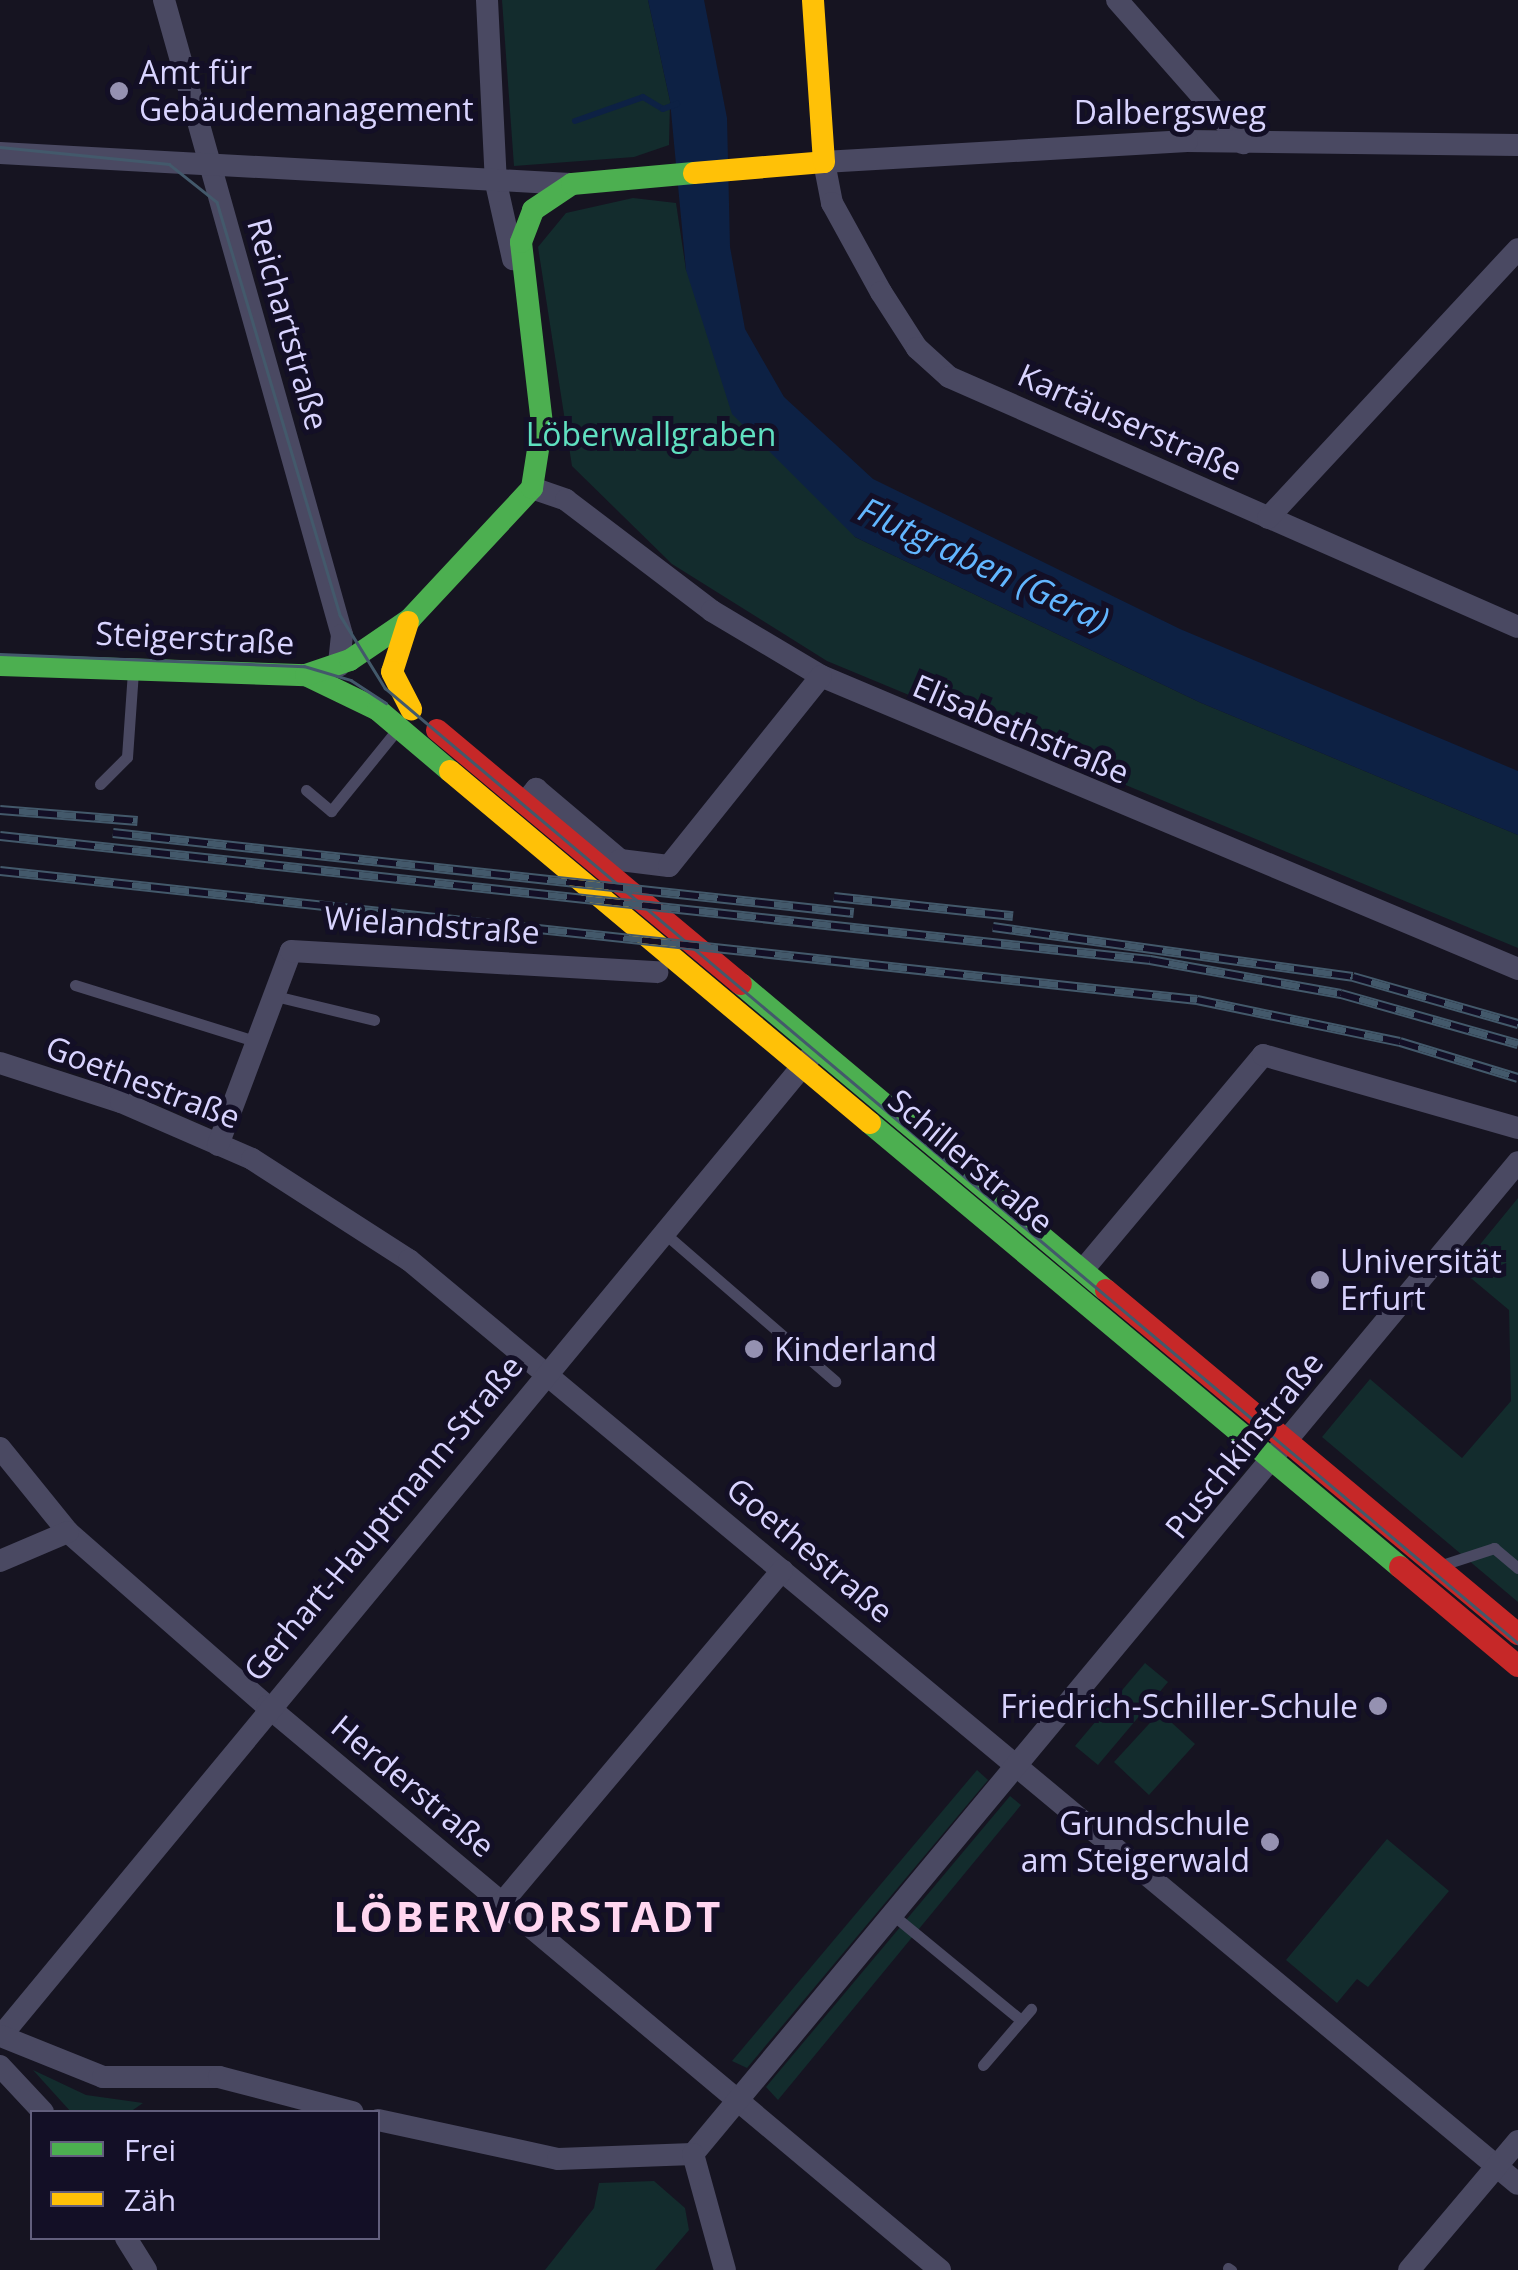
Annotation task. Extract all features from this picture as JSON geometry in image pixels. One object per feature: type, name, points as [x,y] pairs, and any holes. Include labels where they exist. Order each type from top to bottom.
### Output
[{"type":"main road","points":[[340,666],[410,619],[532,488],[543,435],[525,320],[521,242],[533,210],[572,184],[824,162],[813,0]]},
{"type":"main road","points":[[405,718],[392,672],[410,619]]},
{"type":"main road","name":"Steigerstraße","points":[[0,665],[340,666],[405,718]]},
{"type":"main road","name":"Steigerstraße","points":[[307,666],[378,710]]},
{"type":"main road","name":"Schillerstraße","points":[[378,710],[405,718],[526,801],[1274,1460],[1518,1666]]},
{"type":"main road","name":"Schillerstraße","points":[[405,718],[812,1055],[1087,1265],[1518,1634]]},
{"type":"street","name":"Reichartstraße","points":[[164,0],[342,635],[340,666]]},
{"type":"street","points":[[487,0],[496,183],[525,320]]},
{"type":"street","points":[[1118,0],[1242,143]]},
{"type":"street","name":"Dalbergsweg","points":[[824,162],[1242,143],[1518,145]]},
{"type":"street","points":[[0,153],[212,171],[572,184]]},
{"type":"street","name":"Kartäuserstraße","points":[[824,162],[832,203],[881,292],[941,371],[1518,627]]},
{"type":"street","points":[[1268,518],[1515,259]]},
{"type":"street","name":"Elisabethstraße","points":[[532,488],[566,500],[712,611],[821,676],[1518,969]]},
{"type":"street","name":"Schillerstraße","points":[[526,801],[536,789],[621,860],[669,866],[821,676]]},
{"type":"street","name":"Wielandstraße","points":[[218,1145],[283,962],[302,948],[515,970],[657,972]]},
{"type":"street","name":"Gerhart-Hauptmann-Straße","points":[[0,2037],[268,1706],[812,1055]]},
{"type":"street","points":[[1087,1265],[1263,1056],[1518,1128]]},
{"type":"street","name":"Goethestraße","points":[[0,1063],[218,1145],[358,1224],[547,1374],[1518,2184]]},
{"type":"street","name":"Puschkinstraße","points":[[693,2154],[1518,1162]]},
{"type":"street","name":"Herderstraße","points":[[0,1448],[68,1532],[268,1706],[940,2270]]},
{"type":"street","points":[[0,1562],[68,1532]]},
{"type":"street","points":[[502,1903],[782,1570]]},
{"type":"street","points":[[0,2037],[103,2077],[219,2076],[345,2110]]},
{"type":"street","points":[[0,2066],[41,2110]]},
{"type":"street","points":[[380,2120],[558,2159],[693,2154],[725,2270]]},
{"type":"street","points":[[1409,2270],[1518,2141]]},
{"type":"street","points":[[127,2240],[146,2270]]},
{"type":"lane","points":[[100,784],[128,757],[133,666]]},
{"type":"lane","points":[[306,790],[331,811],[405,718]]},
{"type":"lane","points":[[75,985],[255,1041]]},
{"type":"lane","points":[[271,994],[374,1020]]},
{"type":"lane","points":[[663,1232],[835,1381]]},
{"type":"lane","points":[[1438,1566],[1494,1548],[1518,1568]]},
{"type":"lane","points":[[893,1914],[1021,2020]]},
{"type":"lane","points":[[983,2065],[1031,2009]]},
{"type":"green space","points":[[502,0],[648,0],[670,101],[669,145],[634,157],[514,166]]},
{"type":"green space","name":"Löberwallgraben","points":[[633,198],[676,203],[686,270],[855,537],[1199,702],[1518,835],[1518,948],[827,661],[672,564],[572,466],[538,247],[566,213]]},
{"type":"green space","points":[[1518,1198],[1518,1602],[1322,1437],[1370,1379],[1462,1458],[1511,1401],[1509,1310],[1460,1269]]},
{"type":"green space","points":[[1145,1663],[1168,1682],[1098,1765],[1075,1746]]},
{"type":"green space","points":[[1160,1712],[1195,1744],[1149,1795],[1114,1762]]},
{"type":"green space","points":[[977,1770],[988,1780],[747,2068],[732,2061]]},
{"type":"green space","points":[[1010,1796],[1021,1805],[778,2100],[766,2087]]},
{"type":"green space","points":[[1387,1839],[1449,1891],[1368,1987],[1357,1979],[1337,2003],[1286,1960]]},
{"type":"green space","points":[[33,2070],[86,2095],[143,2103],[133,2110],[69,2110]]},
{"type":"green space","points":[[654,2181],[685,2208],[689,2230],[655,2270],[545,2270],[594,2208],[599,2183]]},
{"type":"water","name":"Flutgraben (Gera)","points":[[648,0],[704,0],[727,118],[730,247],[745,329],[784,397],[873,479],[1180,629],[1518,771],[1518,835],[1199,702],[855,537],[732,414],[686,270],[670,101]]},
{"type":"waterway","points":[[575,121],[643,97],[663,109],[677,104]]},
{"type":"tram line","points":[[0,147],[169,164],[217,202],[340,615],[385,688],[1518,1643]]},
{"type":"tram line","points":[[0,654],[304,666],[351,680],[386,703]]},
{"type":"railway","points":[[0,810],[138,821]]},
{"type":"railway","points":[[113,833],[854,913]]},
{"type":"railway","points":[[0,836],[1150,960],[1341,994],[1518,1044]]},
{"type":"railway","points":[[0,871],[1197,1000],[1400,1042],[1518,1078]]},
{"type":"railway","points":[[834,897],[1013,916]]},
{"type":"railway","points":[[993,927],[1353,977],[1518,1024]]},
{"type":"traffic: fast","points":[[306,675],[350,660],[410,619],[532,488],[542,424],[521,242],[533,210],[572,184],[694,173]]},
{"type":"traffic: fast","points":[[0,665],[306,675],[378,710],[450,771]]},
{"type":"traffic: fast","points":[[741,984],[1106,1290]]},
{"type":"traffic: fast","points":[[870,1123],[1400,1567]]},
{"type":"traffic: slow","points":[[694,173],[824,162],[813,0]]},
{"type":"traffic: slow","points":[[408,622],[392,672],[411,709]]},
{"type":"traffic: slow","points":[[450,771],[870,1123]]},
{"type":"traffic: jam","points":[[437,730],[741,984]]},
{"type":"traffic: jam","points":[[1106,1290],[1518,1634]]},
{"type":"traffic: jam","points":[[1400,1567],[1518,1666]]},
{"type":"place","name":"Amt für Gebäudemanagement","points":[[119,91]]},
{"type":"place","name":"Universität Erfurt","points":[[1320,1280]]},
{"type":"place","name":"Kinderland","points":[[754,1349]]},
{"type":"place","name":"Friedrich-Schiller-Schule","points":[[1378,1706]]},
{"type":"place","name":"Grundschule am Steigerwald","points":[[1270,1842]]},
{"type":"district","name":"LÖBERVORSTADT","points":[[528,1916]]}]
